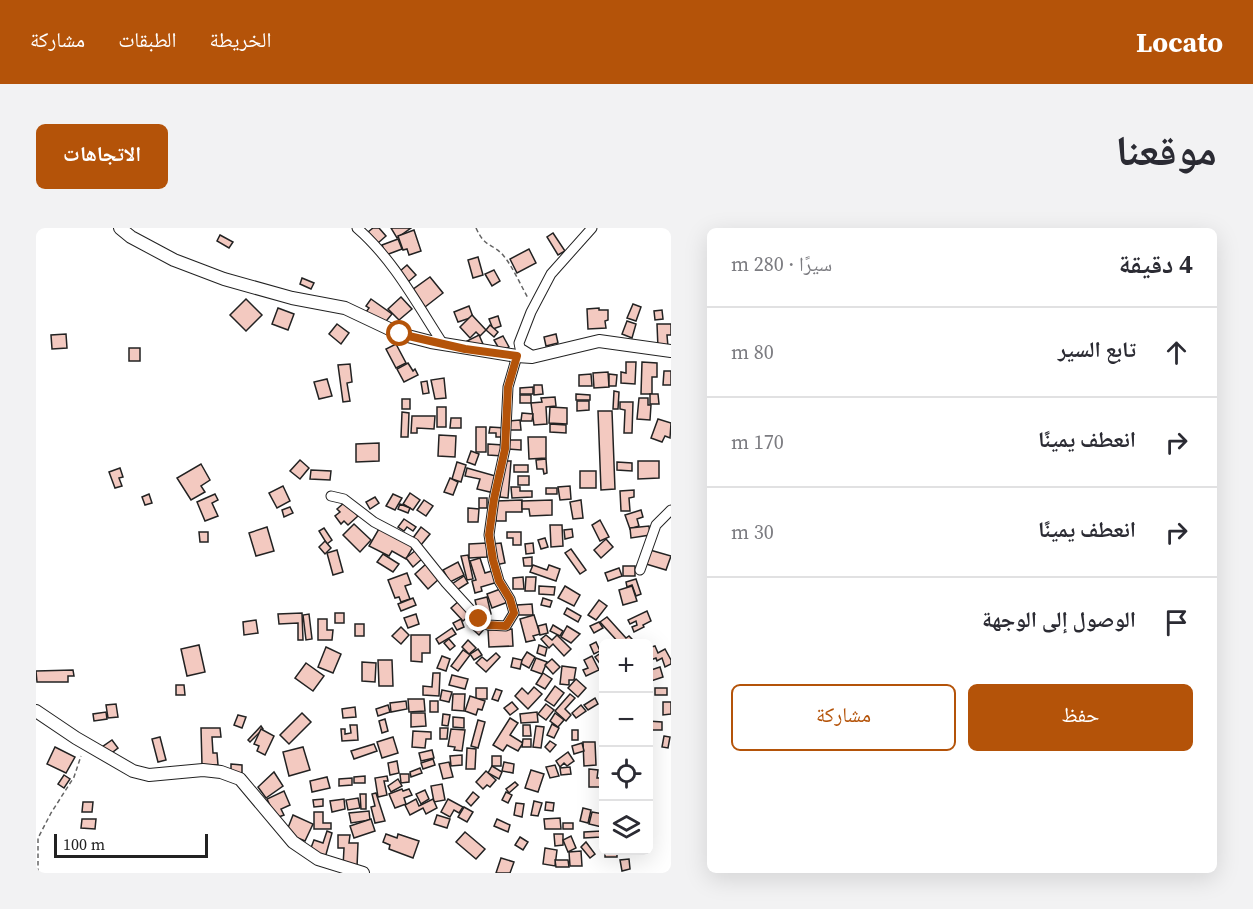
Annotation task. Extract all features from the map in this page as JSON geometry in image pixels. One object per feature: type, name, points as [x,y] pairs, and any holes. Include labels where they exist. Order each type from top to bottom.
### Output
[{"type":"street","points":[[120,228],[174,261],[224,279],[292,298],[345,309],[400,334],[443,344],[517,356],[533,356],[599,341],[671,351]]},
{"type":"street","points":[[357,228],[386,258],[443,344]]},
{"type":"street","points":[[533,356],[520,348],[523,328],[551,274],[592,228]]},
{"type":"street","points":[[331,496],[344,499],[374,522],[414,543],[479,619],[488,625],[506,626],[514,613],[510,599],[499,581],[489,535],[505,449],[508,387],[517,356]]},
{"type":"street","points":[[640,570],[656,525],[671,510]]},
{"type":"street","points":[[36,711],[133,771],[149,775],[203,770],[221,772],[240,779],[293,842],[318,859],[363,873]]},
{"type":"path","points":[[476,228],[480,238],[502,254],[534,306]]},
{"type":"path","points":[[38,873],[38,838],[74,777],[86,744]]},
{"type":"building","points":[[373,228],[379,228],[386,236],[378,243],[368,232]]},
{"type":"building","points":[[391,228],[411,228],[397,238]]},
{"type":"building","points":[[414,230],[421,251],[409,255],[407,249],[403,250],[398,236]]},
{"type":"building","points":[[553,233],[565,251],[558,255],[547,237]]},
{"type":"building","points":[[220,235],[233,242],[229,248],[217,241]]},
{"type":"building","points":[[398,239],[402,249],[386,255],[382,245]]},
{"type":"building","points":[[529,249],[536,263],[517,273],[510,259]]},
{"type":"building","points":[[478,257],[483,275],[473,278],[468,260]]},
{"type":"building","points":[[407,265],[416,275],[408,282],[399,272]]},
{"type":"building","points":[[494,270],[500,281],[492,286],[485,274]]},
{"type":"building","points":[[430,277],[443,293],[425,307],[412,290]]},
{"type":"building","points":[[302,278],[314,283],[311,289],[300,284]]},
{"type":"building","points":[[401,297],[412,309],[399,320],[388,309]]},
{"type":"building","points":[[246,299],[262,315],[246,331],[230,315]]},
{"type":"building","points":[[371,299],[392,314],[383,325],[366,312],[369,308],[366,306]]},
{"type":"building","points":[[633,304],[641,307],[636,321],[627,318]]},
{"type":"building","points":[[469,306],[473,317],[458,322],[454,312]]},
{"type":"building","points":[[278,308],[294,314],[288,330],[272,324]]},
{"type":"building","points":[[599,308],[599,310],[608,310],[606,328],[588,329],[587,309]]},
{"type":"building","points":[[662,310],[663,319],[655,320],[654,311]]},
{"type":"building","points":[[472,315],[486,330],[480,336],[476,332],[470,338],[460,327]]},
{"type":"building","points":[[498,316],[501,326],[493,329],[489,319]]},
{"type":"building","points":[[627,321],[636,324],[632,338],[622,334]]},
{"type":"building","points":[[337,324],[349,333],[341,344],[329,334]]},
{"type":"building","points":[[657,324],[671,324],[671,335],[667,335],[668,347],[658,348]]},
{"type":"building","points":[[490,325],[498,332],[494,337],[486,330]]},
{"type":"building","points":[[66,334],[67,348],[52,349],[51,335]]},
{"type":"building","points":[[556,334],[558,343],[546,346],[544,337]]},
{"type":"building","points":[[479,335],[483,344],[471,349],[467,341]]},
{"type":"building","points":[[503,336],[509,347],[501,352],[494,340]]},
{"type":"building","points":[[396,344],[406,363],[396,368],[386,349]]},
{"type":"building","points":[[129,348],[140,348],[140,361],[129,361]]},
{"type":"building","points":[[626,362],[636,362],[635,384],[621,383],[621,372],[626,373]]},
{"type":"building","points":[[642,362],[657,363],[657,377],[652,377],[652,394],[641,394]]},
{"type":"building","points":[[408,363],[418,375],[404,382],[397,369]]},
{"type":"building","points":[[350,364],[352,382],[347,383],[350,401],[343,402],[338,365]]},
{"type":"building","points":[[664,371],[671,371],[671,385],[663,385]]},
{"type":"building","points":[[608,372],[609,387],[594,388],[593,373]]},
{"type":"building","points":[[591,374],[592,386],[579,386],[579,375]]},
{"type":"building","points":[[609,374],[617,375],[616,386],[609,386]]},
{"type":"building","points":[[444,378],[446,398],[435,399],[431,380]]},
{"type":"building","points":[[327,379],[332,396],[319,399],[314,382]]},
{"type":"building","points":[[427,381],[429,393],[423,394],[421,382]]},
{"type":"building","points":[[534,385],[542,385],[543,394],[534,395]]},
{"type":"building","points":[[533,387],[533,394],[520,394],[520,388]]},
{"type":"building","points":[[614,391],[619,392],[618,409],[613,409]]},
{"type":"building","points":[[576,394],[590,395],[590,400],[576,400]]},
{"type":"building","points":[[650,394],[658,394],[659,404],[650,404]]},
{"type":"building","points":[[520,395],[531,395],[531,403],[520,403]]},
{"type":"building","points":[[555,397],[556,406],[546,407],[547,424],[534,425],[531,403],[542,402],[541,398]]},
{"type":"building","points":[[639,398],[648,398],[648,405],[651,405],[650,420],[637,419]]},
{"type":"building","points":[[402,399],[410,399],[410,409],[402,409]]},
{"type":"building","points":[[577,401],[589,401],[589,410],[577,411]]},
{"type":"building","points":[[620,402],[633,402],[632,433],[624,433],[625,410],[620,409]]},
{"type":"building","points":[[437,407],[446,407],[446,427],[437,427]]},
{"type":"building","points":[[550,407],[567,408],[567,424],[549,423]]},
{"type":"building","points":[[598,411],[612,411],[615,489],[601,490]]},
{"type":"building","points":[[402,412],[409,413],[408,437],[401,437]]},
{"type":"building","points":[[522,413],[533,414],[532,421],[521,421]]},
{"type":"building","points":[[412,416],[435,416],[434,429],[417,428],[417,433],[411,433]]},
{"type":"building","points":[[451,418],[461,418],[461,428],[450,428]]},
{"type":"building","points":[[658,419],[671,423],[670,438],[665,436],[662,442],[651,438]]},
{"type":"building","points":[[520,420],[521,430],[510,430],[509,421]]},
{"type":"building","points":[[550,424],[566,425],[566,433],[550,432]]},
{"type":"building","points":[[476,427],[486,427],[486,452],[476,452]]},
{"type":"building","points":[[490,427],[505,428],[505,437],[496,437],[496,433],[489,433]]},
{"type":"building","points":[[439,435],[456,436],[455,457],[438,456]]},
{"type":"building","points":[[528,437],[546,437],[546,458],[529,459]]},
{"type":"building","points":[[508,440],[521,440],[521,450],[508,449]]},
{"type":"building","points":[[379,443],[379,461],[356,462],[356,444]]},
{"type":"building","points":[[488,444],[503,445],[503,456],[488,455]]},
{"type":"building","points":[[471,451],[479,454],[475,465],[467,462]]},
{"type":"building","points":[[546,459],[547,473],[544,474],[543,469],[537,469],[536,460]]},
{"type":"building","points":[[300,460],[309,468],[300,479],[290,471]]},
{"type":"building","points":[[503,461],[511,461],[508,498],[500,497]]},
{"type":"building","points":[[638,461],[659,461],[659,478],[638,479]]},
{"type":"building","points":[[457,462],[466,465],[461,482],[452,479]]},
{"type":"building","points":[[617,462],[632,463],[632,471],[617,470]]},
{"type":"building","points":[[201,464],[210,480],[201,486],[205,492],[191,500],[177,478]]},
{"type":"building","points":[[514,465],[528,465],[528,472],[514,472]]},
{"type":"building","points":[[120,468],[123,477],[119,478],[122,486],[115,488],[109,472]]},
{"type":"building","points":[[467,468],[499,477],[494,493],[477,489],[480,479],[465,476]]},
{"type":"building","points":[[311,470],[331,471],[330,480],[310,479]]},
{"type":"building","points":[[580,471],[596,471],[596,488],[580,488]]},
{"type":"building","points":[[518,476],[529,476],[529,485],[518,485]]},
{"type":"building","points":[[450,478],[458,482],[453,495],[444,492]]},
{"type":"building","points":[[283,486],[290,501],[277,508],[269,493]]},
{"type":"building","points":[[570,486],[571,499],[560,500],[558,487]]},
{"type":"building","points":[[511,487],[520,487],[520,491],[532,491],[532,497],[512,498]]},
{"type":"building","points":[[546,488],[557,488],[557,494],[546,494]]},
{"type":"building","points":[[634,490],[634,497],[629,498],[630,511],[621,511],[620,491]]},
{"type":"building","points":[[410,493],[420,500],[413,510],[403,504]]},
{"type":"building","points":[[149,494],[152,503],[145,505],[142,497]]},
{"type":"building","points":[[215,494],[218,500],[212,503],[218,516],[205,521],[197,502]]},
{"type":"building","points":[[393,494],[402,498],[395,510],[386,506]]},
{"type":"building","points":[[375,497],[379,503],[370,509],[366,502]]},
{"type":"building","points":[[479,498],[487,498],[487,508],[479,508]]},
{"type":"building","points":[[424,500],[433,506],[426,516],[417,510]]},
{"type":"building","points":[[522,500],[522,512],[506,512],[506,521],[496,521],[496,501]]},
{"type":"building","points":[[552,500],[552,515],[530,516],[529,509],[522,509],[522,501]]},
{"type":"building","points":[[581,500],[583,518],[573,519],[570,502]]},
{"type":"building","points":[[345,502],[358,516],[348,525],[344,521],[341,524],[335,516],[340,512],[337,509]]},
{"type":"building","points":[[400,504],[410,508],[408,513],[398,509]]},
{"type":"building","points":[[290,507],[293,513],[284,517],[282,510]]},
{"type":"building","points":[[468,508],[479,509],[478,522],[468,522]]},
{"type":"building","points":[[641,510],[643,517],[637,519],[639,526],[630,529],[625,515]]},
{"type":"building","points":[[404,519],[416,527],[413,531],[407,527],[404,531],[398,527]]},
{"type":"building","points":[[600,520],[609,537],[600,541],[592,525]]},
{"type":"building","points":[[354,524],[371,540],[360,552],[343,535]]},
{"type":"building","points":[[550,525],[562,525],[563,546],[551,547]]},
{"type":"building","points":[[649,526],[650,535],[631,538],[630,528]]},
{"type":"building","points":[[267,527],[274,551],[256,556],[249,533]]},
{"type":"building","points":[[380,527],[413,547],[406,559],[392,551],[389,556],[369,546]]},
{"type":"building","points":[[421,527],[430,534],[421,545],[413,538]]},
{"type":"building","points":[[324,528],[332,540],[327,544],[319,531]]},
{"type":"building","points":[[572,529],[573,537],[565,539],[564,530]]},
{"type":"building","points":[[199,532],[208,532],[208,542],[200,542]]},
{"type":"building","points":[[507,532],[521,532],[521,545],[513,545],[513,538],[507,538]]},
{"type":"building","points":[[545,538],[548,547],[541,549],[538,540]]},
{"type":"building","points":[[606,539],[613,547],[601,558],[594,550]]},
{"type":"building","points":[[325,541],[331,548],[325,554],[319,547]]},
{"type":"building","points":[[487,543],[487,557],[469,558],[469,544]]},
{"type":"building","points":[[501,543],[505,563],[495,565],[492,544]]},
{"type":"building","points":[[533,543],[534,553],[526,554],[525,544]]},
{"type":"building","points":[[571,549],[586,570],[580,574],[565,553]]},
{"type":"building","points":[[337,550],[343,572],[333,575],[327,553]]},
{"type":"building","points":[[416,550],[423,558],[413,567],[406,558]]},
{"type":"building","points":[[650,550],[671,556],[666,570],[646,564]]},
{"type":"building","points":[[383,554],[399,564],[393,572],[377,562]]},
{"type":"building","points":[[468,555],[473,579],[467,580],[461,556]]},
{"type":"building","points":[[532,557],[532,566],[524,566],[523,558]]},
{"type":"building","points":[[480,558],[485,573],[495,570],[498,582],[481,587],[482,591],[475,593],[472,581],[476,580],[470,561]]},
{"type":"building","points":[[458,562],[464,575],[450,582],[443,570]]},
{"type":"building","points":[[426,564],[440,578],[428,589],[415,574]]},
{"type":"building","points":[[533,565],[547,570],[549,565],[560,569],[556,581],[530,572]]},
{"type":"building","points":[[623,566],[635,566],[635,576],[623,576]]},
{"type":"building","points":[[619,568],[622,576],[608,581],[605,573]]},
{"type":"building","points":[[407,573],[411,584],[405,586],[410,599],[401,602],[399,597],[395,598],[388,580]]},
{"type":"building","points":[[464,576],[468,583],[457,590],[452,584]]},
{"type":"building","points":[[523,577],[524,589],[513,589],[513,578]]},
{"type":"building","points":[[526,577],[536,577],[535,591],[525,591]]},
{"type":"building","points":[[636,579],[641,594],[636,596],[632,585],[627,587],[626,582]]},
{"type":"building","points":[[539,586],[555,587],[554,595],[539,594]]},
{"type":"building","points":[[565,586],[580,595],[574,606],[558,598]]},
{"type":"building","points":[[632,586],[637,601],[623,605],[619,590]]},
{"type":"building","points":[[503,588],[508,602],[492,608],[487,594]]},
{"type":"building","points":[[487,597],[491,614],[479,617],[475,600]]},
{"type":"building","points":[[413,598],[416,605],[401,611],[398,604]]},
{"type":"building","points":[[543,598],[552,601],[550,607],[541,605]]},
{"type":"building","points":[[460,600],[472,613],[463,621],[451,608]]},
{"type":"building","points":[[599,600],[607,606],[596,620],[588,615]]},
{"type":"building","points":[[532,604],[533,615],[518,615],[517,605]]},
{"type":"building","points":[[567,608],[581,616],[578,622],[564,614]]},
{"type":"building","points":[[647,611],[651,621],[634,632],[632,627],[637,625],[636,621],[630,624],[628,620]]},
{"type":"building","points":[[302,613],[303,640],[298,640],[298,623],[279,624],[278,614]]},
{"type":"building","points":[[335,613],[344,613],[344,623],[335,623]]},
{"type":"building","points":[[309,614],[312,639],[306,640],[303,615]]},
{"type":"building","points":[[416,614],[419,624],[408,628],[404,618]]},
{"type":"building","points":[[534,615],[540,634],[533,636],[535,640],[526,642],[520,619]]},
{"type":"building","points":[[607,617],[626,638],[629,636],[632,639],[615,639],[600,622]]},
{"type":"building","points":[[474,618],[485,628],[479,635],[468,625]]},
{"type":"building","points":[[318,619],[327,619],[327,630],[333,630],[332,640],[318,640]]},
{"type":"building","points":[[461,619],[464,627],[457,630],[453,623]]},
{"type":"building","points":[[256,620],[258,633],[244,635],[243,622]]},
{"type":"building","points":[[599,622],[603,628],[594,633],[590,626]]},
{"type":"building","points":[[355,624],[364,624],[364,636],[355,636]]},
{"type":"building","points":[[546,624],[548,633],[540,635],[538,626]]},
{"type":"building","points":[[553,625],[563,631],[560,636],[550,631]]},
{"type":"building","points":[[567,626],[580,634],[571,643],[561,637]]},
{"type":"building","points":[[401,627],[409,635],[401,644],[392,636]]},
{"type":"building","points":[[452,628],[456,634],[439,644],[436,639]]},
{"type":"building","points":[[512,629],[513,646],[489,647],[488,630]]},
{"type":"building","points":[[411,635],[430,635],[430,653],[422,653],[422,662],[411,661]]},
{"type":"building","points":[[546,635],[552,640],[557,635],[571,649],[564,656],[553,644],[549,648],[541,639]]},
{"type":"building","points":[[449,639],[455,646],[450,650],[444,643]]},
{"type":"building","points":[[468,640],[476,648],[469,654],[462,647]]},
{"type":"building","points":[[596,642],[599,652],[594,654],[590,645]]},
{"type":"building","points":[[199,645],[205,672],[187,676],[181,649]]},
{"type":"building","points":[[539,645],[547,648],[545,656],[537,653]]},
{"type":"building","points":[[655,646],[658,653],[665,649],[671,664],[665,667],[662,658],[657,661],[656,658],[653,659],[653,647]]},
{"type":"building","points":[[326,647],[341,654],[333,673],[318,667]]},
{"type":"building","points":[[478,649],[482,655],[474,660],[470,654]]},
{"type":"building","points":[[463,650],[470,655],[458,671],[451,666]]},
{"type":"building","points":[[527,652],[535,657],[529,668],[520,663]]},
{"type":"building","points":[[496,653],[500,657],[486,672],[476,663],[482,657],[487,661]]},
{"type":"building","points":[[442,656],[450,659],[446,671],[437,668]]},
{"type":"building","points":[[592,656],[599,670],[586,676],[583,670],[588,668],[584,660]]},
{"type":"building","points":[[513,658],[522,660],[520,669],[511,667]]},
{"type":"building","points":[[536,658],[547,662],[542,674],[531,670]]},
{"type":"building","points":[[552,659],[560,667],[553,674],[545,665]]},
{"type":"building","points":[[378,660],[392,660],[393,686],[379,686]]},
{"type":"building","points":[[362,662],[376,663],[375,682],[362,681]]},
{"type":"building","points":[[306,663],[324,676],[313,691],[295,678]]},
{"type":"building","points":[[562,666],[576,668],[574,680],[569,680],[569,685],[560,684]]},
{"type":"building","points":[[660,667],[663,677],[653,680],[653,669]]},
{"type":"building","points":[[73,670],[74,676],[68,676],[68,682],[37,682],[36,671]]},
{"type":"building","points":[[433,673],[440,673],[439,696],[423,695],[423,686],[432,687]]},
{"type":"building","points":[[543,673],[552,679],[545,689],[536,684]]},
{"type":"building","points":[[452,675],[468,679],[465,689],[449,685]]},
{"type":"building","points":[[576,679],[586,688],[578,697],[568,688]]},
{"type":"building","points":[[176,685],[184,685],[185,695],[176,695]]},
{"type":"building","points":[[555,686],[564,693],[554,706],[545,700]]},
{"type":"building","points":[[534,687],[542,694],[528,709],[515,696],[522,688],[528,694]]},
{"type":"building","points":[[476,688],[487,688],[487,699],[476,699]]},
{"type":"building","points":[[655,688],[667,688],[667,695],[655,695]]},
{"type":"building","points":[[496,689],[502,691],[498,701],[492,699]]},
{"type":"building","points":[[442,690],[452,692],[449,702],[440,700]]},
{"type":"building","points":[[453,694],[465,694],[464,711],[452,710]]},
{"type":"building","points":[[570,694],[575,698],[565,709],[571,715],[566,721],[555,711]]},
{"type":"building","points":[[470,696],[485,701],[482,710],[478,709],[476,715],[465,711]]},
{"type":"building","points":[[595,698],[598,704],[588,710],[584,705]]},
{"type":"building","points":[[408,699],[424,699],[425,711],[409,712]]},
{"type":"building","points":[[406,701],[407,709],[391,712],[390,703]]},
{"type":"building","points":[[430,701],[438,701],[438,712],[430,712]]},
{"type":"building","points":[[512,702],[518,709],[510,715],[504,708]]},
{"type":"building","points":[[663,702],[671,702],[671,714],[663,715]]},
{"type":"building","points":[[116,704],[118,717],[108,718],[106,705]]},
{"type":"building","points":[[546,704],[554,710],[546,720],[538,714]]},
{"type":"building","points":[[388,705],[390,712],[378,716],[376,709]]},
{"type":"building","points":[[581,705],[586,711],[576,718],[572,713]]},
{"type":"building","points":[[355,707],[356,717],[343,718],[342,709]]},
{"type":"building","points":[[106,712],[107,719],[94,721],[93,714]]},
{"type":"building","points":[[537,712],[538,722],[521,723],[520,714]]},
{"type":"building","points":[[302,713],[311,722],[289,744],[280,735]]},
{"type":"building","points":[[411,713],[425,713],[426,726],[411,727]]},
{"type":"building","points":[[555,713],[564,720],[558,727],[550,721]]},
{"type":"building","points":[[443,714],[450,715],[448,726],[442,725]]},
{"type":"building","points":[[238,715],[246,717],[242,728],[234,725]]},
{"type":"building","points":[[453,717],[464,718],[464,728],[453,727]]},
{"type":"building","points":[[510,718],[518,723],[510,735],[523,743],[518,751],[507,745],[503,751],[493,745]]},
{"type":"building","points":[[385,719],[388,731],[382,733],[379,721]]},
{"type":"building","points":[[478,720],[485,722],[478,748],[471,746]]},
{"type":"building","points":[[653,721],[662,722],[662,730],[653,730]]},
{"type":"building","points":[[552,724],[559,728],[554,738],[547,735]]},
{"type":"building","points":[[350,725],[357,725],[358,740],[342,741],[341,729],[345,729],[345,734],[351,733]]},
{"type":"building","points":[[523,725],[530,725],[531,736],[523,736]]},
{"type":"building","points":[[261,726],[263,729],[250,742],[248,740]]},
{"type":"building","points":[[536,726],[544,727],[541,748],[533,747]]},
{"type":"building","points":[[201,728],[220,728],[221,737],[212,737],[213,753],[217,753],[218,765],[202,765]]},
{"type":"building","points":[[440,728],[448,728],[447,739],[440,739]]},
{"type":"building","points":[[261,729],[274,736],[265,755],[257,751],[259,746],[254,744]]},
{"type":"building","points":[[451,729],[465,730],[462,751],[448,746]]},
{"type":"building","points":[[572,730],[578,730],[578,740],[572,740]]},
{"type":"building","points":[[413,731],[431,732],[431,739],[426,739],[425,748],[412,747]]},
{"type":"building","points":[[664,736],[670,737],[668,748],[662,747]]},
{"type":"building","points":[[160,737],[166,760],[158,762],[152,739]]},
{"type":"building","points":[[393,737],[398,753],[382,758],[377,742]]},
{"type":"building","points":[[523,739],[531,739],[531,747],[522,747]]},
{"type":"building","points":[[112,740],[118,748],[109,755],[102,747]]},
{"type":"building","points":[[550,741],[556,745],[550,752],[545,747]]},
{"type":"building","points":[[583,742],[595,742],[596,765],[584,766]]},
{"type":"building","points":[[582,743],[584,751],[574,754],[572,746]]},
{"type":"building","points":[[374,744],[377,751],[354,759],[351,751]]},
{"type":"building","points":[[55,747],[75,757],[66,773],[47,764]]},
{"type":"building","points":[[303,747],[310,770],[289,776],[283,752]]},
{"type":"building","points":[[467,748],[476,749],[475,769],[466,769]]},
{"type":"building","points":[[432,750],[434,758],[421,761],[419,753]]},
{"type":"building","points":[[568,752],[574,761],[567,766],[564,763],[560,767],[556,761]]},
{"type":"building","points":[[462,755],[462,765],[451,766],[450,756]]},
{"type":"building","points":[[492,756],[501,756],[501,766],[492,766]]},
{"type":"building","points":[[433,759],[435,765],[423,769],[421,763]]},
{"type":"building","points":[[397,761],[399,773],[390,775],[388,763]]},
{"type":"building","points":[[449,762],[453,777],[443,779],[439,764]]},
{"type":"building","points":[[504,762],[514,764],[513,773],[502,771]]},
{"type":"building","points":[[231,764],[242,765],[242,773],[231,772]]},
{"type":"building","points":[[555,765],[559,776],[550,778],[546,767]]},
{"type":"building","points":[[492,766],[502,772],[499,779],[488,773]]},
{"type":"building","points":[[570,767],[571,774],[561,775],[560,768]]},
{"type":"building","points":[[420,768],[422,773],[411,777],[410,772]]},
{"type":"building","points":[[589,769],[598,770],[599,787],[589,787]]},
{"type":"building","points":[[531,770],[544,774],[538,792],[525,788]]},
{"type":"building","points":[[486,771],[496,780],[490,787],[487,785],[483,789],[476,782]]},
{"type":"building","points":[[274,772],[283,786],[266,798],[258,787]]},
{"type":"building","points":[[400,774],[409,774],[409,782],[401,783]]},
{"type":"building","points":[[64,775],[70,779],[64,788],[58,784]]},
{"type":"building","points":[[365,776],[365,783],[354,783],[354,777]]},
{"type":"building","points":[[387,776],[388,781],[384,781],[387,795],[378,797],[375,778]]},
{"type":"building","points":[[327,777],[330,788],[312,792],[310,781]]},
{"type":"building","points":[[352,778],[352,785],[339,786],[339,779]]},
{"type":"building","points":[[398,779],[402,786],[391,792],[388,786]]},
{"type":"building","points":[[515,782],[518,785],[509,793],[506,789]]},
{"type":"building","points":[[442,784],[445,800],[434,802],[431,786]]},
{"type":"building","points":[[402,789],[403,791],[409,789],[412,795],[404,798],[406,804],[395,808],[389,794]]},
{"type":"building","points":[[425,790],[429,799],[421,804],[416,794]]},
{"type":"building","points":[[284,791],[290,805],[281,809],[284,815],[276,818],[267,799]]},
{"type":"building","points":[[473,792],[479,797],[471,806],[466,801]]},
{"type":"building","points":[[506,792],[512,795],[508,803],[502,800]]},
{"type":"building","points":[[376,793],[385,821],[375,823],[371,807],[375,806],[372,794]]},
{"type":"building","points":[[360,794],[366,794],[366,809],[361,809]]},
{"type":"building","points":[[358,798],[360,808],[348,810],[346,800]]},
{"type":"building","points":[[323,799],[323,806],[314,807],[313,800]]},
{"type":"building","points":[[344,799],[345,809],[332,812],[330,801]]},
{"type":"building","points":[[416,799],[419,806],[433,799],[437,808],[426,814],[423,808],[410,815],[405,805]]},
{"type":"building","points":[[448,799],[463,807],[459,813],[454,810],[450,817],[441,812]]},
{"type":"building","points":[[534,801],[542,803],[538,816],[531,815]]},
{"type":"building","points":[[83,802],[93,802],[92,812],[82,812]]},
{"type":"building","points":[[546,802],[554,803],[553,811],[545,810]]},
{"type":"building","points":[[516,803],[524,804],[522,817],[514,815]]},
{"type":"building","points":[[464,807],[473,812],[467,822],[458,817]]},
{"type":"building","points":[[583,808],[591,810],[588,823],[580,821]]},
{"type":"building","points":[[369,811],[370,820],[351,823],[349,813]]},
{"type":"building","points":[[314,812],[323,812],[323,823],[331,823],[331,829],[314,829]]},
{"type":"building","points":[[592,812],[599,813],[599,826],[589,824]]},
{"type":"building","points":[[293,815],[313,824],[305,841],[286,833]]},
{"type":"building","points":[[437,815],[450,819],[447,828],[434,824]]},
{"type":"building","points":[[560,818],[561,829],[545,829],[544,819]]},
{"type":"building","points":[[82,819],[96,819],[95,829],[81,828]]},
{"type":"building","points":[[371,819],[375,831],[354,838],[350,826]]},
{"type":"building","points":[[497,819],[510,825],[508,832],[494,826]]},
{"type":"building","points":[[563,823],[573,823],[573,829],[563,829]]},
{"type":"building","points":[[327,831],[332,833],[325,858],[309,853],[314,840],[323,843]]},
{"type":"building","points":[[599,831],[599,837],[584,838],[584,832]]},
{"type":"building","points":[[465,832],[485,849],[476,859],[456,842]]},
{"type":"building","points":[[386,834],[397,838],[398,834],[419,841],[413,858],[389,849],[390,845],[383,842]]},
{"type":"building","points":[[554,834],[563,834],[563,845],[555,846]]},
{"type":"building","points":[[338,835],[350,835],[349,843],[358,843],[357,867],[343,867],[344,848],[338,848]]},
{"type":"building","points":[[571,836],[576,848],[568,852],[563,840]]},
{"type":"building","points":[[520,837],[528,842],[523,850],[515,845]]},
{"type":"building","points":[[586,842],[595,854],[590,858],[581,847]]},
{"type":"building","points":[[545,848],[557,850],[555,866],[543,864]]},
{"type":"building","points":[[581,851],[582,866],[570,866],[569,852]]},
{"type":"building","points":[[605,855],[617,855],[617,857],[605,857]]},
{"type":"building","points":[[501,858],[514,862],[510,873],[496,873]]},
{"type":"building","points":[[629,859],[630,869],[622,871],[620,860]]},
{"type":"building","points":[[555,860],[568,860],[569,867],[556,867]]},
{"type":"route","points":[[400,334],[465,349],[517,356],[508,387],[505,449],[489,535],[499,581],[510,599],[514,613],[506,626],[488,625],[479,619]]}]
